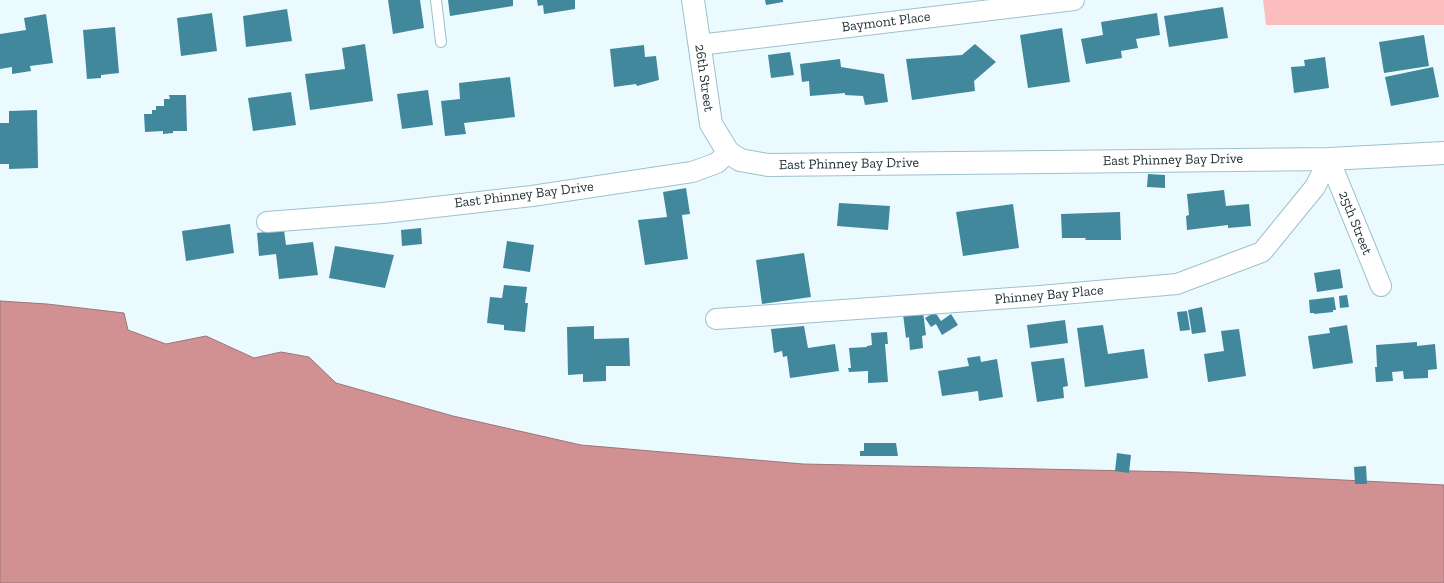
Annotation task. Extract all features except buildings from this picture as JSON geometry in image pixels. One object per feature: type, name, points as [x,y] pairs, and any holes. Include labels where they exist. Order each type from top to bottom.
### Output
[{"type":"street","name":"26th Street","points":[[693,0],[711,124],[728,152]]},
{"type":"street","name":"Baymont Place","points":[[699,45],[1074,0]]},
{"type":"street","name":"East Phinney Bay Drive","points":[[266,222],[383,213],[508,198],[692,172],[717,163],[728,152],[740,160],[768,165],[1329,159],[1444,153]]},
{"type":"street","name":"25th Street","points":[[1329,159],[1381,286]]},
{"type":"street","name":"Phinney Bay Place","points":[[716,319],[1040,296],[1177,284],[1262,252],[1315,187],[1329,159]]},
{"type":"lane","points":[[436,0],[441,42]]},
{"type":"shaded area","points":[[1263,0],[1444,0],[1444,25],[1266,25]]},
{"type":"shaded area","points":[[0,301],[47,304],[124,313],[128,330],[166,344],[206,336],[254,358],[281,352],[309,357],[336,383],[453,416],[581,445],[803,464],[1181,472],[1444,485],[1444,583],[0,583]]}]
